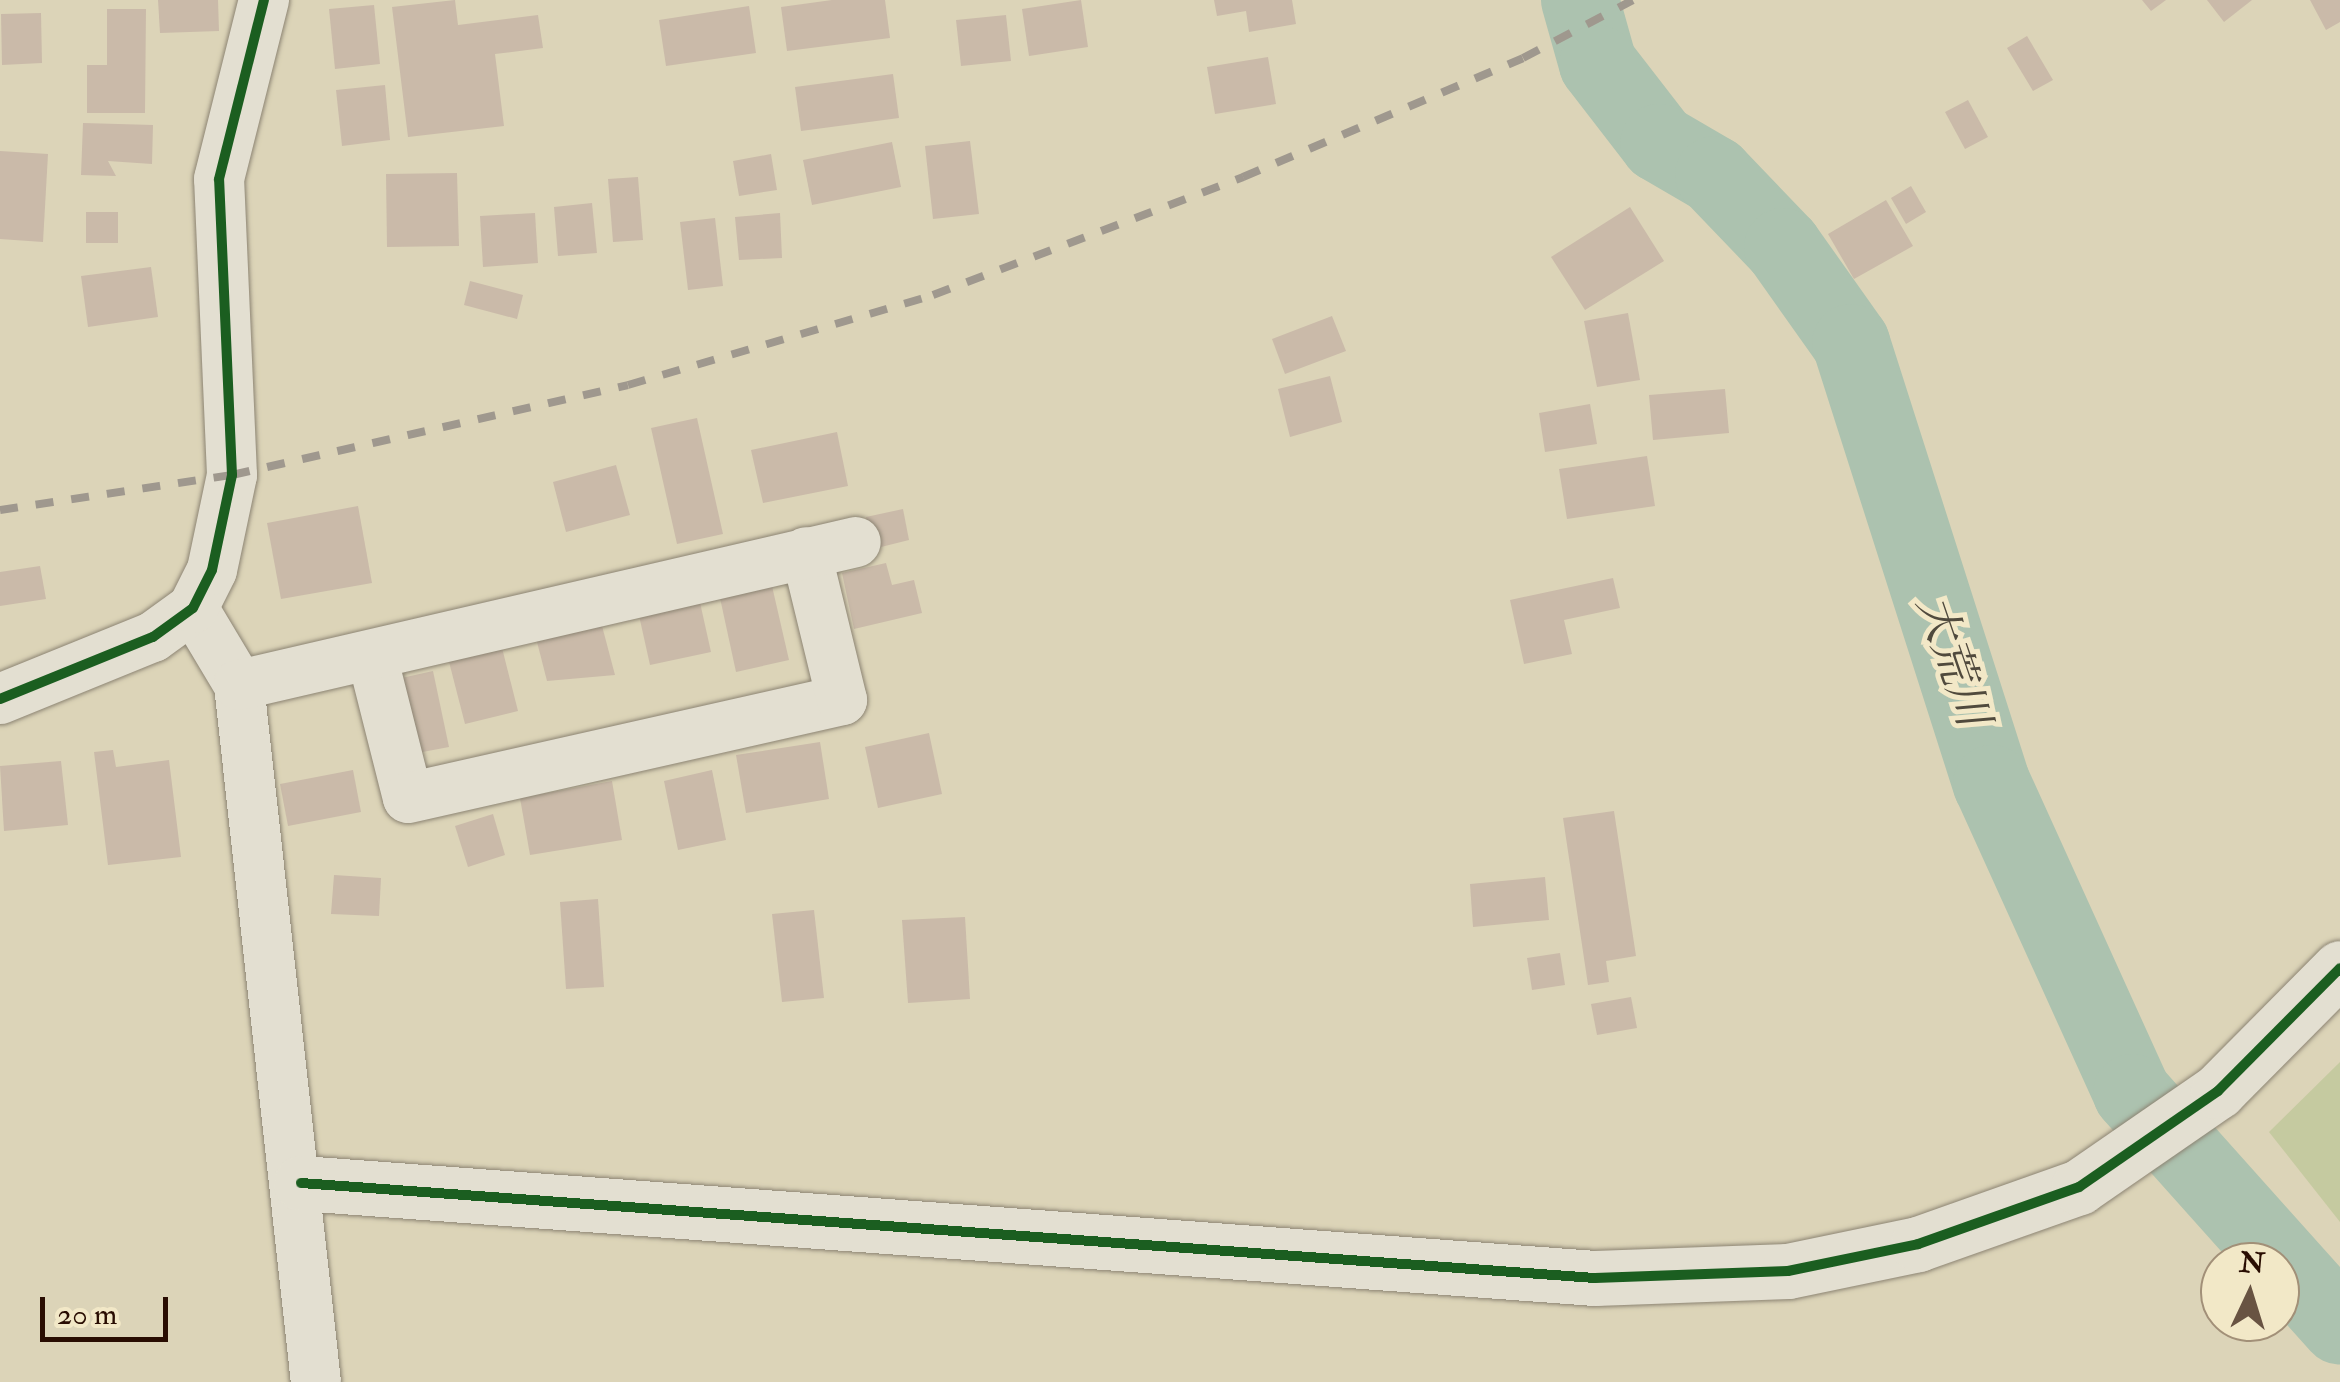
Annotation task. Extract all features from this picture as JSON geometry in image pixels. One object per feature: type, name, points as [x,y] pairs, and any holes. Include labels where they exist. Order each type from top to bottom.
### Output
[{"type":"street","points":[[0,699],[153,636],[193,608],[212,570],[232,474],[219,179],[264,0]]},
{"type":"street","points":[[239,685],[856,542]]},
{"type":"street","points":[[372,656],[408,798],[842,700],[806,552]]},
{"type":"street","points":[[193,608],[239,685],[301,1183],[316,1382]]},
{"type":"street","points":[[301,1183],[1595,1278],[1788,1271],[1918,1244],[2079,1187],[2218,1091],[2340,968]]},
{"type":"green space","points":[[2340,1062],[2340,1222],[2269,1132]]},
{"type":"building","points":[[158,0],[218,0],[219,31],[160,33]]},
{"type":"building","points":[[455,0],[458,25],[538,15],[543,48],[495,54],[504,126],[408,137],[392,7]]},
{"type":"building","points":[[832,0],[885,0],[890,38],[787,51],[781,7]]},
{"type":"building","points":[[1081,0],[1088,47],[1029,56],[1022,9]]},
{"type":"building","points":[[1214,0],[1292,0],[1296,24],[1249,32],[1246,11],[1217,16]]},
{"type":"building","points":[[2142,0],[2166,0],[2151,11]]},
{"type":"building","points":[[2207,0],[2252,0],[2224,22]]},
{"type":"building","points":[[2310,0],[2340,0],[2340,22],[2326,30]]},
{"type":"building","points":[[374,5],[380,64],[335,69],[329,9]]},
{"type":"building","points":[[749,6],[756,53],[666,66],[659,20]]},
{"type":"building","points":[[107,9],[146,9],[145,113],[87,113],[87,65],[107,65]]},
{"type":"building","points":[[41,13],[42,63],[2,65],[1,14]]},
{"type":"building","points":[[1006,15],[1011,61],[961,66],[956,20]]},
{"type":"building","points":[[2027,36],[2053,80],[2033,91],[2007,48]]},
{"type":"building","points":[[1268,57],[1276,104],[1215,114],[1207,67]]},
{"type":"building","points":[[893,74],[899,118],[801,131],[795,87]]},
{"type":"building","points":[[385,85],[390,140],[342,146],[336,90]]},
{"type":"building","points":[[1968,100],[1988,137],[1965,149],[1945,112]]},
{"type":"building","points":[[83,123],[153,125],[152,164],[108,161],[116,176],[81,175]]},
{"type":"building","points":[[970,141],[979,214],[933,219],[925,146]]},
{"type":"building","points":[[892,142],[901,187],[812,205],[803,160]]},
{"type":"building","points":[[0,151],[48,154],[43,242],[0,239]]},
{"type":"building","points":[[771,154],[777,190],[739,196],[733,161]]},
{"type":"building","points":[[457,173],[459,246],[387,247],[386,174]]},
{"type":"building","points":[[638,177],[643,240],[613,242],[608,179]]},
{"type":"building","points":[[1911,186],[1926,212],[1906,224],[1891,198]]},
{"type":"building","points":[[1886,200],[1913,246],[1854,279],[1828,234]]},
{"type":"building","points":[[592,203],[597,253],[558,256],[554,207]]},
{"type":"building","points":[[1630,207],[1664,261],[1585,310],[1551,257]]},
{"type":"building","points":[[86,212],[118,212],[118,243],[86,243]]},
{"type":"building","points":[[535,213],[538,263],[483,267],[480,216]]},
{"type":"building","points":[[780,213],[782,258],[739,260],[735,217]]},
{"type":"building","points":[[715,218],[723,286],[688,290],[680,222]]},
{"type":"building","points":[[151,267],[158,317],[88,327],[81,276]]},
{"type":"building","points":[[470,281],[523,295],[517,319],[464,305]]},
{"type":"building","points":[[1628,313],[1640,380],[1597,387],[1584,321]]},
{"type":"building","points":[[1332,316],[1346,351],[1285,374],[1272,339]]},
{"type":"building","points":[[1330,376],[1342,422],[1290,437],[1278,389]]},
{"type":"building","points":[[1725,389],[1729,433],[1653,440],[1649,395]]},
{"type":"building","points":[[1590,404],[1597,444],[1545,452],[1539,413]]},
{"type":"building","points":[[697,418],[723,534],[677,544],[651,428]]},
{"type":"building","points":[[837,432],[848,486],[763,503],[751,450]]},
{"type":"building","points":[[1647,456],[1655,506],[1567,519],[1559,469]]},
{"type":"building","points":[[616,465],[630,515],[566,532],[553,482]]},
{"type":"building","points":[[358,506],[372,583],[281,599],[267,523]]},
{"type":"building","points":[[903,509],[909,540],[873,549],[866,517]]},
{"type":"building","points":[[886,563],[892,585],[914,580],[922,613],[854,629],[842,573]]},
{"type":"building","points":[[40,566],[46,599],[0,606],[0,572]]},
{"type":"building","points":[[1613,578],[1620,608],[1564,620],[1572,654],[1524,664],[1510,600]]},
{"type":"building","points":[[772,586],[789,660],[736,672],[720,598]]},
{"type":"building","points":[[699,598],[711,652],[650,665],[638,611]]},
{"type":"building","points":[[601,622],[615,675],[547,681],[536,638]]},
{"type":"building","points":[[501,644],[518,711],[465,724],[448,658]]},
{"type":"building","points":[[433,671],[449,747],[412,754],[397,679]]},
{"type":"building","points":[[929,733],[942,794],[878,808],[865,747]]},
{"type":"building","points":[[820,742],[829,799],[746,813],[736,755]]},
{"type":"building","points":[[113,750],[116,767],[169,760],[181,857],[108,865],[94,752]]},
{"type":"building","points":[[61,761],[68,825],[4,831],[0,766]]},
{"type":"building","points":[[353,770],[361,812],[288,826],[280,784]]},
{"type":"building","points":[[712,770],[726,840],[678,850],[664,781]]},
{"type":"building","points":[[612,781],[622,840],[530,855],[520,798]]},
{"type":"building","points":[[1614,811],[1636,956],[1606,961],[1609,982],[1588,985],[1563,818]]},
{"type":"building","points":[[493,814],[505,855],[468,867],[455,826]]},
{"type":"building","points":[[334,875],[381,878],[379,916],[331,914]]},
{"type":"building","points":[[1545,877],[1549,920],[1473,927],[1470,884]]},
{"type":"building","points":[[598,899],[604,987],[566,989],[560,902]]},
{"type":"building","points":[[814,910],[824,998],[782,1002],[772,914]]},
{"type":"building","points":[[965,917],[970,999],[908,1003],[902,920]]},
{"type":"building","points":[[1560,953],[1565,985],[1532,990],[1527,958]]},
{"type":"building","points":[[1631,997],[1637,1028],[1597,1035],[1591,1004]]},
{"type":"waterway","name":"大荒川","points":[[1580,0],[1598,64],[1659,143],[1714,175],[1783,247],[1851,343],[1992,784],[2132,1093],[2340,1326]]},
{"type":"railway","points":[[0,510],[232,475],[628,385],[933,295],[1243,177],[1523,58],[1633,0]]},
{"type":"cycle path","points":[[0,699],[153,637],[193,608],[212,570],[232,475],[219,179],[264,0]]},
{"type":"cycle path","points":[[301,1183],[1595,1278],[1788,1271],[1918,1244],[2079,1187],[2218,1091],[2340,968]]}]
